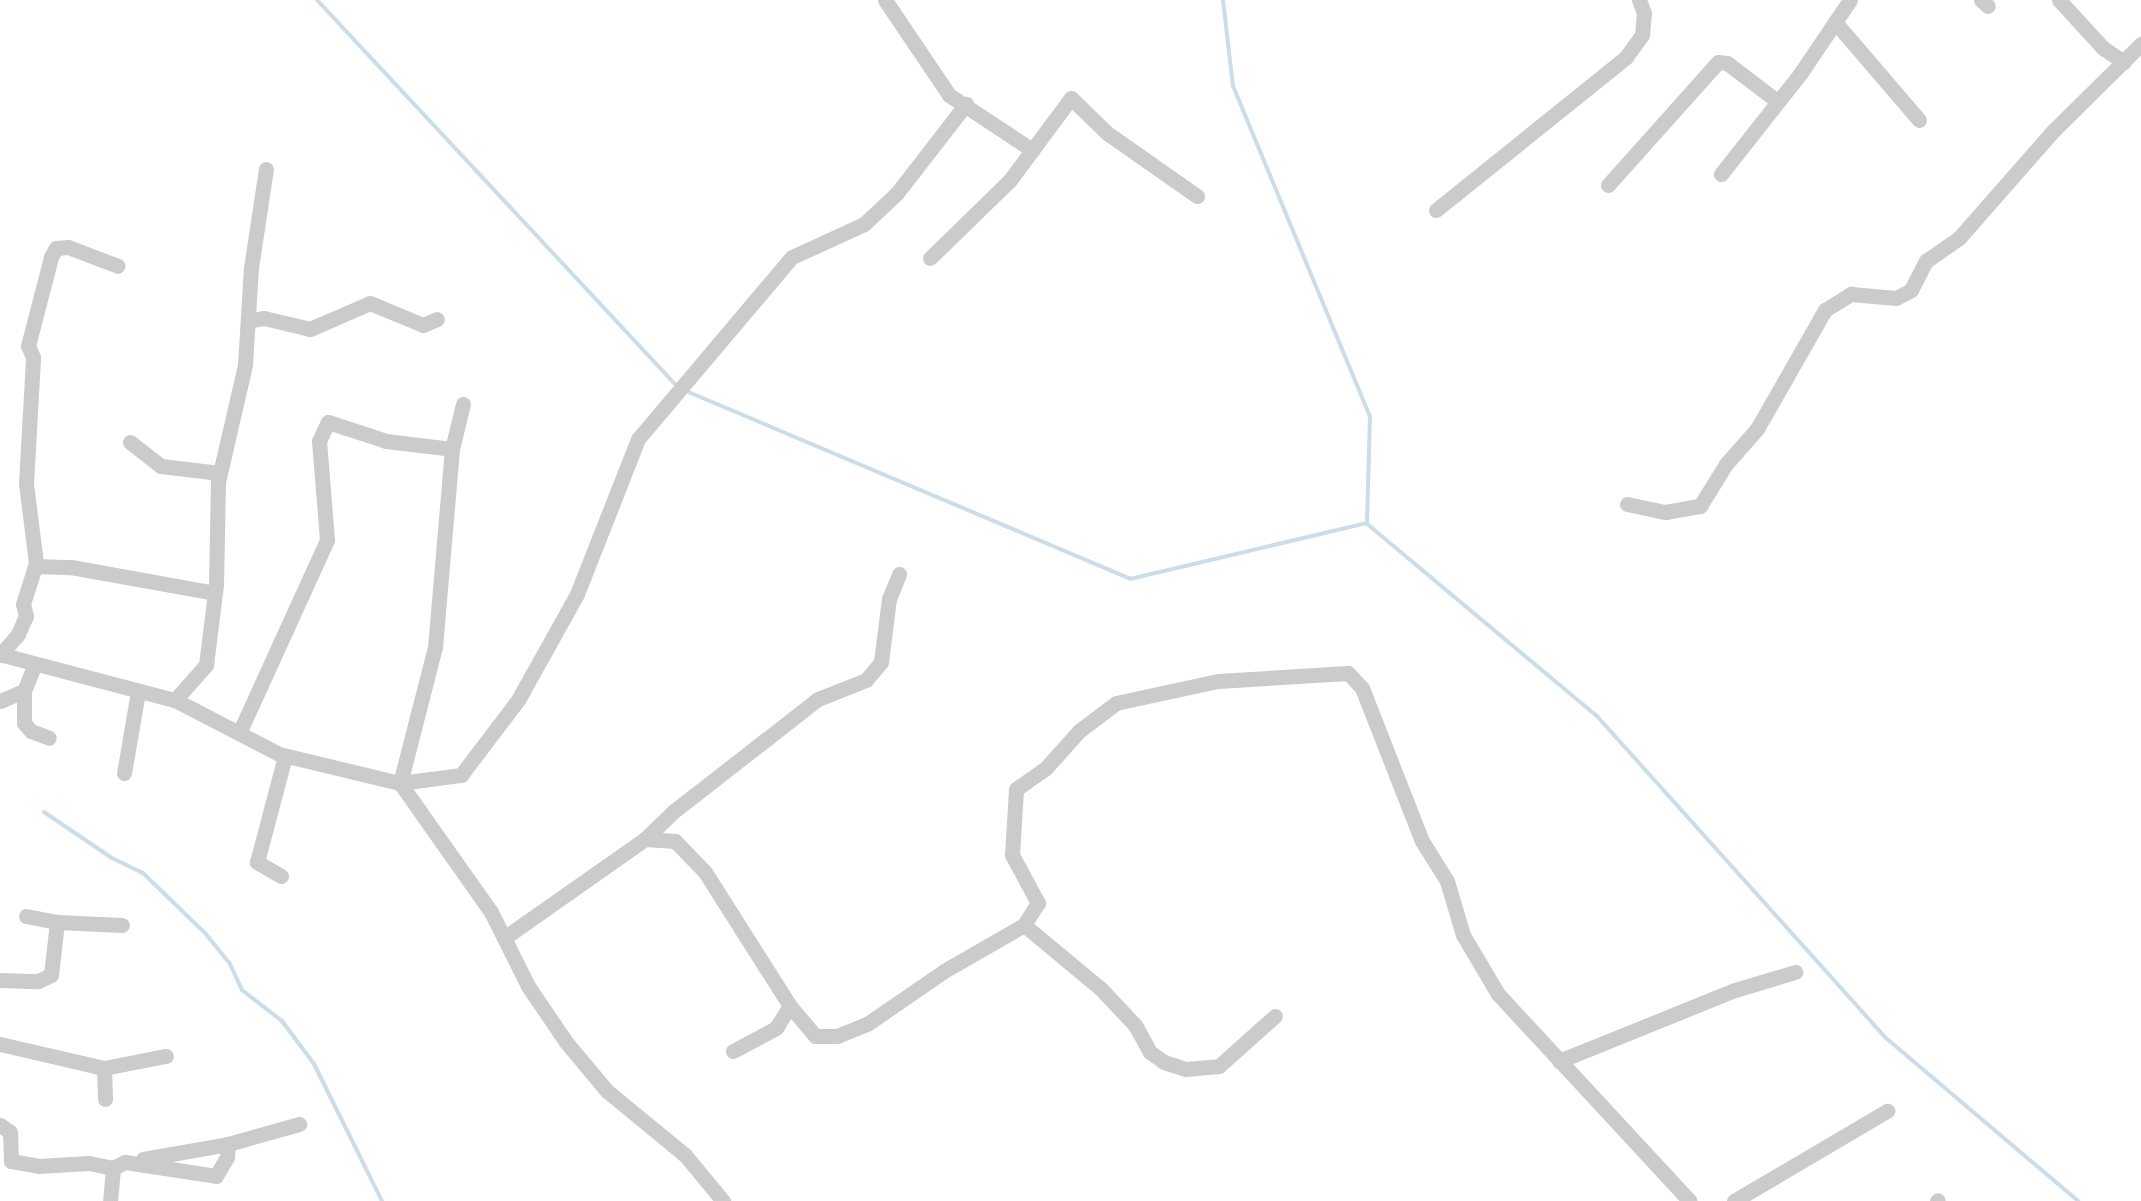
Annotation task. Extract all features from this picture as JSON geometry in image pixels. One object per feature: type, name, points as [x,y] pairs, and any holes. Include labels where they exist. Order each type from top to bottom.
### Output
[{"type":"street","points":[[884,0],[949,95],[1032,150]]},
{"type":"street","points":[[1436,210],[1626,57],[1644,24],[1638,0]]},
{"type":"street","points":[[1721,174],[1850,0]]},
{"type":"street","points":[[2060,0],[2103,48],[2124,62]]},
{"type":"street","points":[[1836,22],[1919,120]]},
{"type":"street","points":[[1628,504],[1665,512],[1691,512],[1700,506],[1726,464],[1758,429],[1826,310],[1851,294],[1896,298],[1911,290],[1926,262],[1960,238],[2052,131],[2141,44]]},
{"type":"street","points":[[1608,184],[1718,62],[1727,63],[1777,101]]},
{"type":"street","points":[[930,258],[1010,180],[1071,98],[1106,132],[1196,196]]},
{"type":"street","points":[[118,266],[68,246],[56,248],[28,336],[33,356],[26,484],[35,566],[24,604],[26,616],[1,655],[175,700],[285,756],[400,783],[461,775],[518,700],[577,594],[638,439],[792,257],[864,224],[896,193],[966,104]]},
{"type":"street","points":[[175,700],[206,665],[215,593],[220,473],[245,366],[266,169]]},
{"type":"street","points":[[248,321],[264,318],[310,329],[370,304],[424,324],[436,319]]},
{"type":"street","points":[[462,404],[452,450],[435,648],[400,783],[491,912],[528,986],[576,1054],[607,1091],[685,1155],[723,1201]]},
{"type":"street","points":[[240,731],[327,540],[318,441],[328,422],[386,441],[452,450]]},
{"type":"street","points":[[130,442],[161,466],[220,473]]},
{"type":"street","points":[[35,566],[71,567],[215,593]]},
{"type":"street","points":[[504,938],[645,840],[674,811],[818,700],[866,680],[882,662],[889,599],[899,574]]},
{"type":"street","points":[[35,664],[24,690],[24,723],[30,731],[50,738]]},
{"type":"street","points":[[645,840],[675,842],[705,872],[790,1006],[815,1036],[837,1036],[867,1024],[944,971],[1024,925],[1038,903],[1012,854],[1016,789],[1045,769],[1080,731],[1116,703],[1218,681],[1348,673],[1362,688],[1422,841],[1447,881],[1464,935],[1508,1007],[1690,1201]]},
{"type":"street","points":[[0,700],[24,690]]},
{"type":"street","points":[[124,772],[138,692]]},
{"type":"street","points":[[282,876],[258,862],[285,756]]},
{"type":"street","points":[[26,916],[122,925]]},
{"type":"street","points":[[0,980],[38,981],[50,975],[58,922]]},
{"type":"street","points":[[1024,925],[1100,988],[1134,1025],[1150,1052],[1164,1062],[1186,1069],[1219,1066],[1276,1016]]},
{"type":"street","points":[[1560,1061],[1735,990],[1795,972]]},
{"type":"street","points":[[733,1051],[776,1028],[790,1006]]},
{"type":"street","points":[[0,1044],[104,1068],[166,1056]]},
{"type":"street","points":[[104,1068],[105,1099]]},
{"type":"street","points":[[1734,1201],[1887,1111]]},
{"type":"street","points":[[119,1165],[228,1144],[300,1124]]},
{"type":"street","points":[[0,1125],[10,1132],[11,1160],[38,1166],[89,1163],[216,1176],[227,1157],[228,1144]]},
{"type":"street","points":[[110,1201],[119,1165]]},
{"type":"waterway","points":[[317,0],[675,384]]},
{"type":"waterway","points":[[1223,0],[1233,86],[1370,416],[1367,522]]},
{"type":"waterway","points":[[686,391],[1130,579],[1366,523],[1596,715],[1886,1038],[2078,1201]]},
{"type":"waterway","points":[[44,812],[112,858],[143,873],[205,933],[230,964],[242,990],[282,1021],[314,1064],[382,1201]]}]
